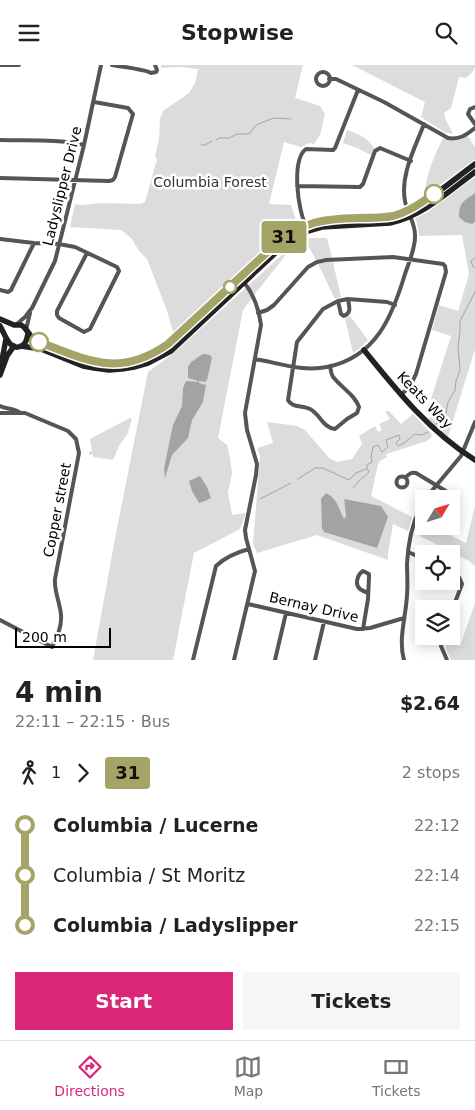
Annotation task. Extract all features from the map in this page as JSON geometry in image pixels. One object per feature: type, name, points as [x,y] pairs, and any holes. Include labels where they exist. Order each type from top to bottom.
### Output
[{"type":"main road","points":[[0,326],[8,343],[41,349],[84,366],[109,370],[148,363],[171,351],[276,244],[289,234],[307,228],[400,221],[475,164]]},
{"type":"main road","points":[[409,213],[430,205],[475,172]]},
{"type":"main road","points":[[0,319],[24,327],[37,342],[89,361],[119,363],[139,360],[155,353],[168,344],[242,280]]},
{"type":"main road","points":[[0,375],[8,329],[16,324]]},
{"type":"main road","points":[[2,365],[7,356],[27,340],[27,332]]},
{"type":"main road","name":"Keats Way","points":[[364,350],[401,395],[433,429],[475,460]]},
{"type":"street","points":[[0,65],[19,65]]},
{"type":"street","name":"Ladyslipper Drive","points":[[16,324],[32,308],[54,261],[84,145],[102,65]]},
{"type":"street","points":[[112,65],[142,71],[147,69],[150,73],[156,72],[157,68],[155,65]]},
{"type":"street","points":[[330,79],[336,79],[453,139],[464,136],[475,126],[468,114],[470,109],[475,107]]},
{"type":"street","points":[[307,228],[302,219],[298,202],[298,172],[302,153],[306,149],[333,150],[335,148],[358,90]]},
{"type":"street","points":[[0,178],[109,181],[114,178],[132,112],[128,108],[94,102]]},
{"type":"street","points":[[256,359],[292,367],[313,369],[342,363],[364,350],[387,323],[399,294],[415,236],[415,229],[404,197],[404,182],[424,124]]},
{"type":"street","points":[[0,140],[75,142],[84,145]]},
{"type":"street","points":[[297,186],[360,187],[363,184],[375,151],[380,148],[411,161]]},
{"type":"street","points":[[0,239],[75,247],[118,268],[119,271],[90,329],[84,331],[59,318],[57,315],[87,253]]},
{"type":"street","points":[[0,289],[8,292],[12,289],[34,243]]},
{"type":"street","points":[[258,313],[270,307],[308,267],[317,262],[386,257],[442,264],[445,266],[446,272],[416,375],[410,386],[401,395]]},
{"type":"street","points":[[234,660],[255,571],[245,530],[257,464],[247,430],[245,413],[256,359],[260,319],[251,293],[242,280]]},
{"type":"street","points":[[330,366],[334,378],[347,390],[359,407],[357,413],[335,429],[328,427],[310,409],[289,403],[296,345],[300,337],[323,309],[332,303],[348,299],[387,302],[395,305]]},
{"type":"street","points":[[338,301],[341,314],[344,316],[348,315],[349,312],[348,299]]},
{"type":"street","name":"Ladyslipper Drive","points":[[27,332],[32,308]]},
{"type":"street","name":"Copper street","points":[[0,406],[5,409],[14,409],[32,415],[68,431],[76,439],[79,455],[55,579],[61,616],[58,633],[52,647],[0,620]]},
{"type":"street","points":[[0,413],[19,412]]},
{"type":"street","points":[[432,490],[463,453],[475,422]]},
{"type":"street","points":[[406,477],[409,474],[416,473],[444,490]]},
{"type":"street","points":[[402,659],[401,643],[407,596],[408,552],[415,521]]},
{"type":"street","points":[[193,660],[216,566],[236,553],[249,549]]},
{"type":"street","points":[[408,552],[415,555]]},
{"type":"street","points":[[363,629],[368,599],[370,577],[369,574],[363,571],[358,575],[358,585],[361,590],[368,593]]},
{"type":"street","name":"Bernay Drive","points":[[248,604],[357,629],[404,618]]},
{"type":"street","points":[[275,660],[286,613]]},
{"type":"street","points":[[315,660],[324,622]]},
{"type":"street","points":[[441,645],[447,660]]},
{"type":"green space","name":"Columbia Forest","points":[[161,65],[303,65],[295,98],[320,106],[325,114],[320,135],[314,144],[309,143],[301,147],[284,142],[269,204],[291,205],[297,223],[271,243],[174,335],[147,259],[139,251],[132,239],[121,230],[70,227],[75,204],[140,204],[145,202],[157,159],[155,157],[159,139],[160,119],[163,111],[189,93],[195,83],[198,69],[180,67],[161,68]]},
{"type":"green space","points":[[352,65],[475,65],[475,67],[466,78],[459,77],[451,108],[444,113],[453,134],[444,132],[421,117],[425,102]]},
{"type":"green space","points":[[347,130],[369,141],[374,148],[371,155],[343,143]]},
{"type":"green space","points":[[468,136],[475,147],[475,159],[425,196],[428,173],[443,138],[456,140]]},
{"type":"green space","points":[[475,177],[475,349],[448,437],[428,420],[438,406],[431,399],[451,336],[432,330],[439,305],[458,311],[469,274],[462,235],[419,236],[416,218],[428,212]]},
{"type":"green space","points":[[304,238],[327,238],[332,258],[316,260]]},
{"type":"green space","points":[[296,242],[243,310],[218,438],[227,445],[230,458],[232,473],[228,492],[232,515],[246,513],[240,529],[194,553],[173,660],[93,660],[148,372],[174,353]]},
{"type":"green space","points":[[333,262],[341,297],[335,299],[318,264]]},
{"type":"green space","points":[[350,316],[368,340],[353,353],[345,318]]},
{"type":"green space","points":[[385,411],[389,411],[401,424],[413,414],[431,433],[432,437],[427,441],[386,454],[387,457],[378,464],[371,496],[412,517],[408,531],[393,524],[388,560],[317,535],[257,553],[253,544],[260,456],[257,448],[273,443],[267,422],[297,426],[305,430],[329,458],[337,462],[352,459],[362,444],[359,436],[375,426],[378,432],[382,430],[379,424],[390,419]],"holes":[[[321,499],[345,519],[344,499],[377,548]]]},
{"type":"green space","points":[[130,418],[132,419],[127,435],[120,444],[113,460],[93,457],[93,454],[89,455],[89,452],[92,451],[90,439]]},
{"type":"green space","points":[[475,505],[475,566],[460,556],[460,545],[438,545],[418,535],[450,535],[466,543]]},
{"type":"green space","points":[[475,603],[475,660],[451,660],[446,645],[460,646]]},
{"type":"shaded area","points":[[475,193],[475,222],[472,224],[465,222],[459,217],[459,212],[463,202]]},
{"type":"shaded area","points":[[204,354],[210,355],[212,358],[207,380],[205,382],[199,381],[199,383],[206,385],[203,402],[192,420],[188,438],[172,455],[165,478],[164,469],[173,425],[182,406],[183,388],[186,381],[198,382],[188,378],[188,367],[191,362]]},
{"type":"shaded area","points":[[200,476],[211,498],[199,503],[189,481]]},
{"type":"shaded area","points":[[326,493],[335,501],[344,519],[346,516],[344,499],[381,506],[388,517],[377,548],[324,532],[322,528],[321,499]]},
{"type":"waterway","points":[[216,140],[219,138],[229,138],[237,134],[250,133],[256,125],[271,119],[291,119]]},
{"type":"waterway","points":[[201,145],[212,141]]},
{"type":"waterway","points":[[475,258],[471,261],[473,267],[475,267]]},
{"type":"waterway","points":[[435,424],[446,421],[448,402],[455,390],[460,370],[458,347],[460,321],[475,292]]},
{"type":"waterway","points":[[353,488],[369,472],[367,465],[372,462],[373,447],[378,445],[382,452],[388,447],[386,440],[399,435],[400,439],[396,443],[398,446],[415,434],[422,435],[428,432]]},
{"type":"waterway","points":[[298,479],[315,468],[323,468],[349,480],[356,473],[366,469]]},
{"type":"waterway","points":[[260,499],[291,483]]},
{"type":"bus line","name":"31","points":[[39,342],[89,361],[119,363],[139,360],[155,353],[168,344],[276,244],[305,225],[323,220],[377,218],[395,215],[419,205],[434,194]]}]
